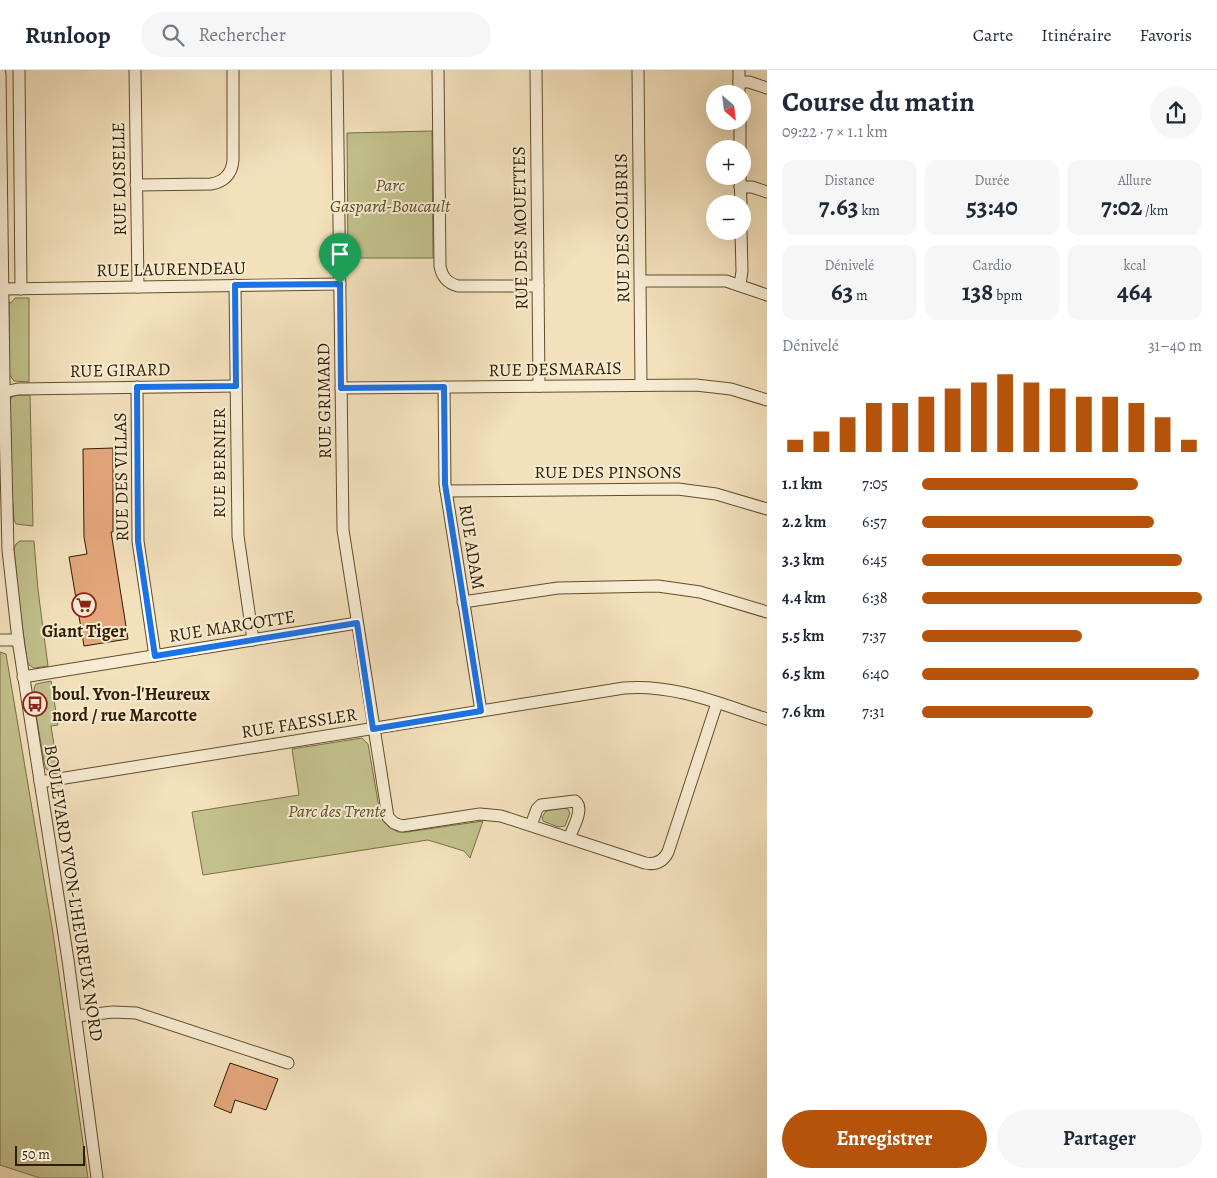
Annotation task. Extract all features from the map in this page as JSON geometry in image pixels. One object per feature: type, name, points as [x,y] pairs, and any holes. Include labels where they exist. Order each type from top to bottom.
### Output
[{"type":"street","points":[[18,70],[21,289]]},
{"type":"street","name":"RUE LOISELLE","points":[[135,70],[138,287]]},
{"type":"street","points":[[136,185],[211,184],[227,177],[232,168],[233,160],[233,70]]},
{"type":"street","name":"RUE GRIMARD","points":[[338,70],[343,530],[386,814],[399,826],[488,813],[531,825]]},
{"type":"street","points":[[438,70],[440,266],[442,275],[449,283],[458,286],[538,286]]},
{"type":"street","name":"RUE DES MOUETTES","points":[[536,70],[539,386]]},
{"type":"street","name":"RUE DES COLIBRIS","points":[[638,70],[641,385]]},
{"type":"street","name":"BOULEVARD YVON-L'HEUREUX NORD","points":[[0,74],[1,259],[3,289],[3,514],[23,677],[76,1016],[97,1178]]},
{"type":"street","points":[[739,82],[749,82],[767,88]]},
{"type":"street","points":[[748,185],[767,192]]},
{"type":"street","points":[[740,285],[742,271],[741,240]]},
{"type":"street","points":[[641,281],[719,280],[767,295]]},
{"type":"street","name":"RUE LAURENDEAU","points":[[3,289],[340,284]]},
{"type":"street","name":"RUE BERNIER","points":[[235,285],[238,536],[253,640]]},
{"type":"street","name":"RUE GIRARD","points":[[2,392],[18,389],[236,386]]},
{"type":"street","name":"RUE DESMARAIS","points":[[341,388],[713,386],[767,400]]},
{"type":"street","name":"RUE DES VILLAS","points":[[137,387],[138,541],[155,656]]},
{"type":"street","name":"RUE ADAM","points":[[444,387],[446,491],[481,711]]},
{"type":"street","name":"RUE DES PINSONS","points":[[446,491],[678,489],[716,494],[767,509]]},
{"type":"street","points":[[463,602],[558,588],[658,586],[700,592],[767,612]]},
{"type":"street","name":"RUE MARCOTTE","points":[[23,677],[357,623]]},
{"type":"street","points":[[0,640],[18,640]]},
{"type":"street","name":"RUE FAESSLER","points":[[40,782],[635,688],[677,691],[767,719]]},
{"type":"street","points":[[569,838],[580,808],[578,803],[575,800],[541,805],[531,825],[569,838],[645,863],[654,864],[663,860],[668,852],[717,702]]},
{"type":"street","points":[[76,1016],[113,1012],[136,1013],[288,1063]]},
{"type":"green space","name":"Parc Gaspard-Boucault","points":[[432,131],[433,258],[348,258],[347,133]]},
{"type":"green space","points":[[15,298],[29,298],[29,382],[14,381],[9,374],[9,302],[11,303]]},
{"type":"green space","points":[[16,395],[30,395],[33,526],[16,524],[13,503],[11,503],[10,403],[11,398]]},
{"type":"green space","points":[[20,541],[34,541],[48,666],[34,668],[27,661],[14,549]]},
{"type":"green space","points":[[0,652],[6,654],[53,933],[88,1178],[40,1178],[0,1165]]},
{"type":"green space","points":[[51,681],[58,725],[51,726],[58,770],[49,771],[46,769],[44,762],[35,708],[42,707],[41,699],[35,699],[34,688],[36,684]]},
{"type":"green space","name":"Parc des Trente","points":[[362,738],[368,744],[380,813],[384,822],[398,832],[407,832],[483,821],[470,858],[464,851],[428,840],[203,875],[192,812],[299,795],[292,749]]},
{"type":"green space","points":[[568,809],[570,813],[565,826],[558,827],[543,821],[542,817],[546,811]]},
{"type":"building","points":[[113,448],[113,532],[111,532],[128,639],[84,646],[69,557],[87,554],[84,537],[83,449]]},
{"type":"building","points":[[230,1063],[278,1079],[266,1110],[235,1100],[231,1113],[214,1106]]},
{"type":"place","name":"Giant Tiger","points":[[84,605]]},
{"type":"place","name":"boul. Yvon-l'Heureux nord / rue Marcotte","points":[[35,704]]},
{"type":"route","points":[[340,284],[341,388],[444,387],[445,484],[481,711],[373,729],[357,623],[155,656],[138,541],[137,387],[236,386],[235,285],[340,284]]}]
